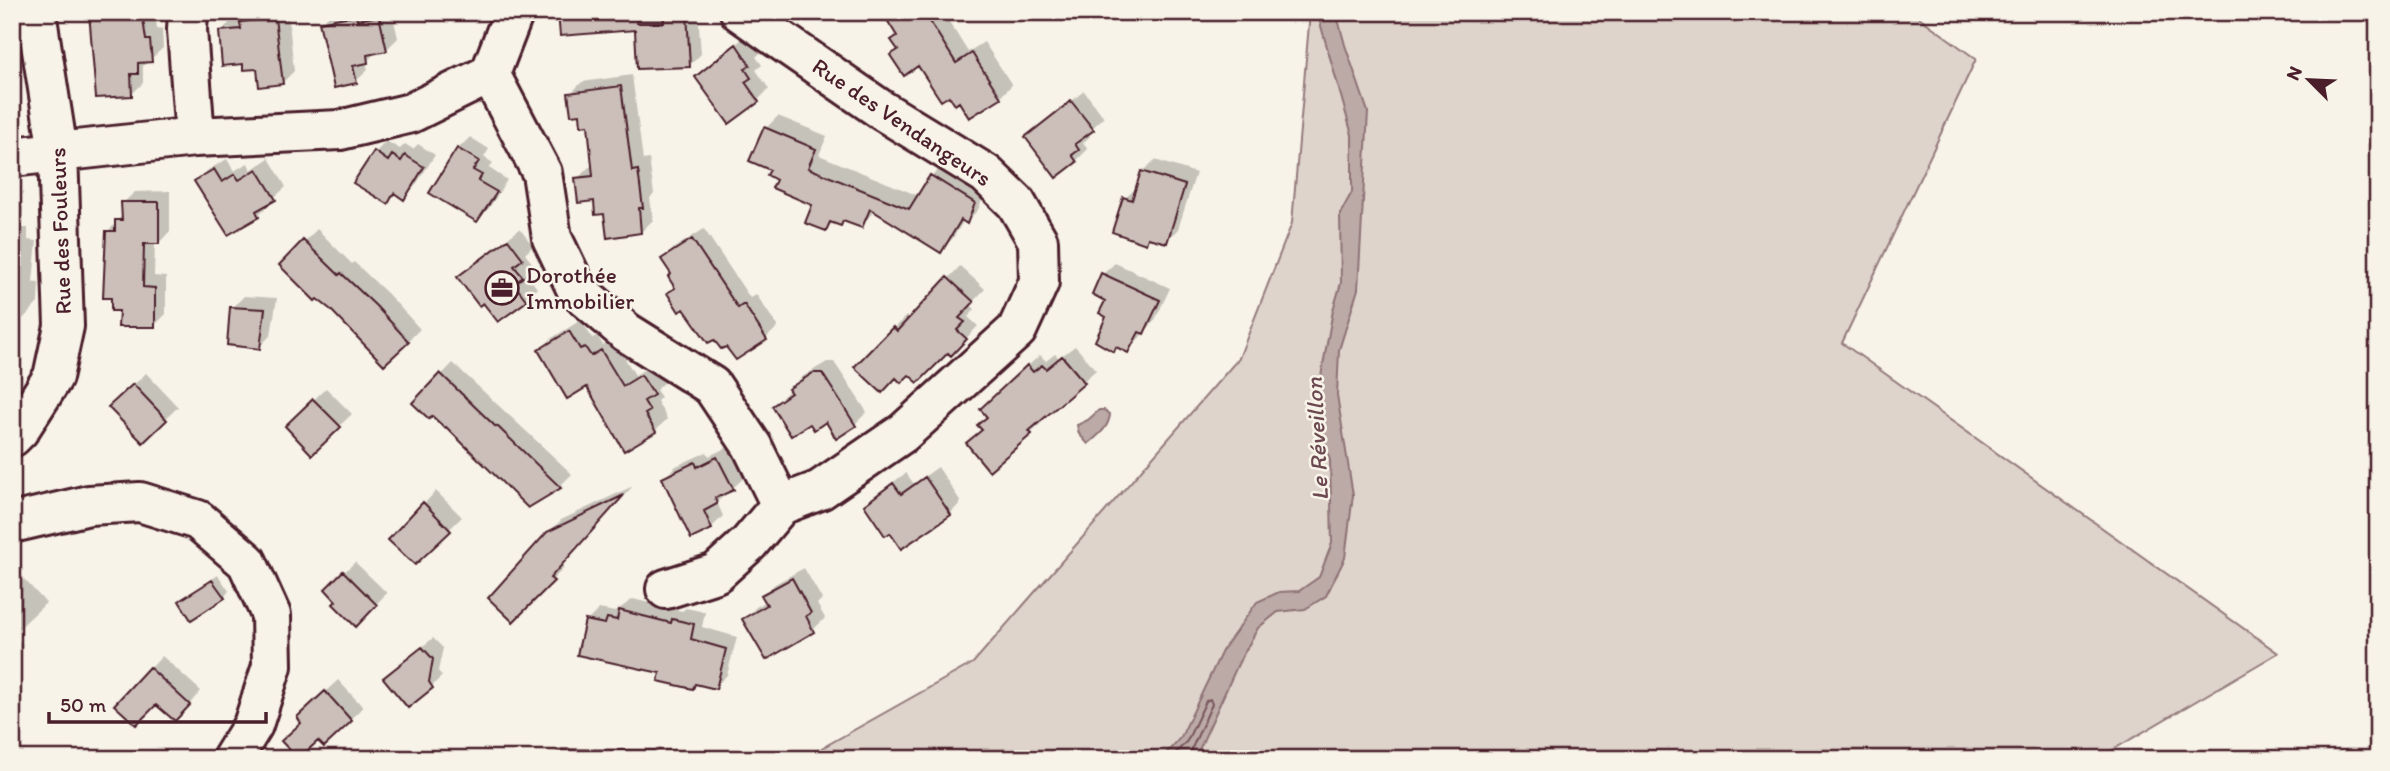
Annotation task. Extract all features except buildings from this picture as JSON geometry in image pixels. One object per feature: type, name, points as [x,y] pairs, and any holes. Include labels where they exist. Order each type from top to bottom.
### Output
[{"type":"street","name":"Rue des Fouleurs","points":[[12,437],[52,377],[64,326],[58,152],[36,12]]},
{"type":"street","points":[[188,12],[195,137]]},
{"type":"street","points":[[12,157],[195,137],[340,130],[411,113],[490,74],[514,12]]},
{"type":"street","name":"Rue des Vendangeurs","points":[[666,589],[716,573],[749,543],[781,505],[820,490],[903,433],[1017,330],[1039,282],[1038,241],[1017,203],[986,174],[883,111],[740,12]]},
{"type":"street","points":[[490,74],[542,173],[552,238],[578,290],[626,332],[712,386],[752,446],[781,505]]},
{"type":"street","points":[[12,523],[89,505],[140,502],[198,520],[247,562],[271,615],[272,666],[253,725],[232,759]]},
{"type":"shaded area","points":[[1310,12],[1912,12],[1976,59],[1842,343],[2278,653],[2097,759],[549,759],[562,749],[813,753],[973,663],[1239,358],[1292,223]]},
{"type":"water","points":[[1317,12],[1336,12],[1368,112],[1358,289],[1339,350],[1337,395],[1353,495],[1345,558],[1326,596],[1305,609],[1278,612],[1258,628],[1238,664],[1198,752],[1192,759],[1161,759],[1181,737],[1222,651],[1257,602],[1279,592],[1299,591],[1319,577],[1332,543],[1330,461],[1323,434],[1318,393],[1333,310],[1341,283],[1340,214],[1352,192],[1352,135]]},
{"type":"water","points":[[1099,410],[1110,415],[1109,420],[1088,444],[1079,434],[1077,425]]},
{"type":"place","name":"Dorothée Immobilier","points":[[502,288]]},
{"type":"water label","name":"Le Réveillon","points":[[1317,439]]}]
